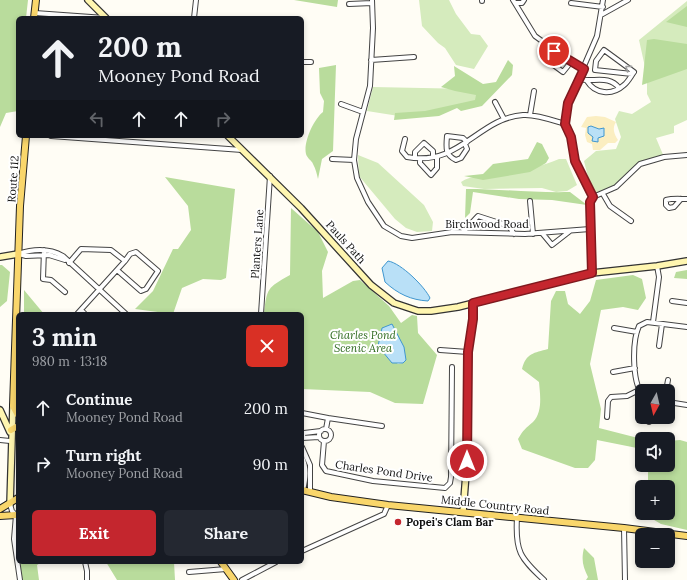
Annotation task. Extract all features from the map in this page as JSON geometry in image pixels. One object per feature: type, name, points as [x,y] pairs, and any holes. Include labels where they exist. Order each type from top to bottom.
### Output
[{"type":"main road","points":[[35,15],[36,0]]},
{"type":"main road","name":"Route 112","points":[[12,406],[18,254],[26,138]]},
{"type":"main road","points":[[12,406],[16,412]]},
{"type":"main road","points":[[11,432],[16,428]]},
{"type":"main road","name":"Middle Country Road","points":[[304,490],[388,505],[624,528],[687,536]]},
{"type":"main road","points":[[0,509],[16,500]]},
{"type":"main road","points":[[0,516],[16,515]]},
{"type":"main road","points":[[222,564],[234,580]]},
{"type":"street","points":[[88,0],[104,16]]},
{"type":"street","points":[[194,16],[196,0]]},
{"type":"street","points":[[514,1],[522,3],[524,0]]},
{"type":"street","points":[[593,197],[575,161],[571,137],[565,124],[568,103],[589,59],[597,36],[603,0]]},
{"type":"street","points":[[601,15],[628,0]]},
{"type":"street","points":[[514,1],[522,17],[535,36],[554,51],[584,69]]},
{"type":"street","points":[[349,4],[372,2]]},
{"type":"street","name":"Birchwood Road","points":[[372,2],[374,28],[369,96],[356,139],[354,160],[357,178],[368,202],[380,220],[392,232],[401,236],[412,238],[423,238],[437,233],[463,232],[533,234],[590,229]]},
{"type":"street","points":[[571,3],[603,7]]},
{"type":"street","points":[[35,15],[59,16]]},
{"type":"street","points":[[587,81],[590,87],[598,91],[608,92],[624,85],[634,72],[604,50],[596,62],[595,70],[632,74]]},
{"type":"street","points":[[554,51],[548,61],[564,72],[571,62]]},
{"type":"street","points":[[371,60],[414,57]]},
{"type":"street","points":[[589,59],[596,62]]},
{"type":"street","points":[[304,62],[311,62]]},
{"type":"street","points":[[579,79],[587,81],[595,78],[613,82],[619,88]]},
{"type":"street","points":[[530,115],[534,91]]},
{"type":"street","points":[[495,102],[504,119]]},
{"type":"street","points":[[341,104],[363,112]]},
{"type":"street","points":[[404,139],[402,150],[407,157],[420,159],[435,157],[447,153],[504,119],[519,115],[530,115],[565,124]]},
{"type":"street","points":[[447,136],[463,138],[466,143],[467,148],[461,158],[456,160],[450,157],[447,153],[447,136]]},
{"type":"street","points":[[78,138],[242,150]]},
{"type":"street","name":"Pauls Path","points":[[230,138],[270,176],[335,243],[371,286],[394,303],[418,311],[431,311],[473,303],[592,273],[657,266],[687,261]]},
{"type":"street","points":[[415,158],[415,152],[424,143],[433,151],[437,168],[431,175],[420,163],[420,159]]},
{"type":"street","points":[[592,273],[590,202],[593,197],[603,194],[616,187],[640,164],[652,160],[686,154]]},
{"type":"street","points":[[332,159],[354,160]]},
{"type":"street","name":"Planters Lane","points":[[261,312],[270,176]]},
{"type":"street","points":[[603,194],[610,206],[631,221]]},
{"type":"street","points":[[681,199],[687,199]]},
{"type":"street","points":[[530,201],[533,234]]},
{"type":"street","points":[[463,232],[478,216],[509,226],[514,234]]},
{"type":"street","points":[[542,233],[552,246],[570,231]]},
{"type":"street","points":[[68,262],[81,249],[111,250],[125,261]]},
{"type":"street","points":[[44,250],[43,279],[51,280],[65,292]]},
{"type":"street","points":[[0,257],[26,251],[44,250],[56,252],[124,312]]},
{"type":"street","points":[[84,312],[81,310],[130,254],[136,252],[158,271],[146,288],[141,291],[117,270]]},
{"type":"street","points":[[18,254],[26,256],[44,256],[68,262]]},
{"type":"street","points":[[653,322],[659,277],[657,266]]},
{"type":"street","points":[[672,301],[687,303]]},
{"type":"street","points":[[463,512],[467,461],[468,352],[473,319],[473,303]]},
{"type":"street","points":[[638,384],[634,356],[637,332],[642,323],[653,322],[687,327]]},
{"type":"street","points":[[659,346],[662,324]]},
{"type":"street","points":[[614,328],[637,332]]},
{"type":"street","points":[[440,350],[468,352]]},
{"type":"street","name":"Charles Pond Drive","points":[[326,429],[331,435],[331,438],[324,441],[322,465],[326,471],[374,481],[445,488],[450,482],[451,477],[452,367]]},
{"type":"street","points":[[613,372],[635,368]]},
{"type":"street","points":[[667,384],[668,380]]},
{"type":"street","points":[[607,417],[608,401],[611,397],[627,396],[635,392]]},
{"type":"street","points":[[675,403],[687,405]]},
{"type":"street","points":[[12,406],[10,441],[10,504],[12,511],[16,514]]},
{"type":"street","points":[[0,410],[11,432]]},
{"type":"street","points":[[304,413],[382,426]]},
{"type":"street","points":[[304,433],[326,429],[328,418]]},
{"type":"street","points":[[319,437],[320,431]]},
{"type":"street","points":[[304,438],[319,437],[324,441]]},
{"type":"street","points":[[0,440],[10,441]]},
{"type":"street","points":[[304,452],[310,465],[310,492]]},
{"type":"street","points":[[304,461],[306,477],[304,486]]},
{"type":"street","points":[[304,550],[384,514],[388,505]]},
{"type":"street","points":[[517,518],[517,544],[523,559],[544,580]]},
{"type":"street","points":[[16,523],[14,539],[16,553]]},
{"type":"street","points":[[624,528],[625,580]]},
{"type":"street","points":[[18,564],[20,580]]},
{"type":"street","points":[[86,564],[88,571],[87,580]]},
{"type":"street","points":[[242,580],[272,564]]},
{"type":"street","points":[[189,572],[226,569]]},
{"type":"green space","points":[[0,0],[28,0],[26,16],[16,16],[16,111],[6,113],[0,127]]},
{"type":"green space","points":[[294,0],[338,0],[337,7]]},
{"type":"green space","points":[[419,0],[449,0],[456,14],[471,34],[480,35],[488,46],[474,69],[456,65],[445,48],[438,43],[422,26]]},
{"type":"green space","points":[[687,1],[687,120],[674,126],[674,133],[656,138],[664,157],[640,164],[616,187],[593,197],[584,161],[596,151],[616,149],[621,137],[615,119],[619,111],[632,114],[651,102],[647,94],[647,76],[639,40]]},
{"type":"green space","points":[[687,6],[687,27],[666,22]]},
{"type":"green space","points":[[654,39],[687,44],[687,69],[642,85],[647,40]]},
{"type":"green space","points":[[508,60],[513,65],[512,75],[482,106],[461,111],[457,108],[439,116],[394,120],[395,113],[425,111],[475,100],[476,95],[441,87],[455,76],[454,66],[483,84],[496,82]]},
{"type":"green space","points":[[336,65],[333,151],[322,159],[318,179],[314,166],[306,154],[306,143],[313,125],[323,112],[324,101],[320,93],[319,68]]},
{"type":"green space","points":[[373,87],[472,89],[480,91],[480,101],[405,117],[367,111]]},
{"type":"green space","points":[[537,142],[542,144],[549,158],[546,163],[530,172],[483,180],[464,176],[483,174],[493,164],[528,159]]},
{"type":"green space","points":[[358,155],[378,163],[424,205],[433,222],[432,231],[417,232],[406,228],[395,219],[359,176]]},
{"type":"green space","points":[[559,159],[566,159],[577,185],[567,191],[556,192],[542,188],[484,189],[463,186],[461,182],[473,177],[527,169]]},
{"type":"green space","points":[[165,177],[235,189],[226,278],[221,280],[203,279],[182,288],[174,312],[158,312],[135,309],[153,291],[173,249],[178,249],[191,230],[188,206]]},
{"type":"green space","points":[[466,189],[570,192],[587,205],[552,200],[519,199],[473,192],[470,213],[465,218]]},
{"type":"green space","name":"Charles Pond Scenic Area","points":[[291,208],[318,232],[328,252],[322,271],[323,298],[353,281],[360,280],[389,306],[401,323],[412,315],[417,316],[418,333],[437,355],[423,404],[395,403],[370,392],[304,389],[304,312],[264,312],[267,294],[272,286],[290,275]],"holes":[[[382,328],[406,360],[403,363],[398,364],[378,346]]]},
{"type":"green space","points":[[0,265],[10,272],[7,301],[0,307]]},
{"type":"green space","points":[[687,270],[687,279],[674,278],[676,272]]},
{"type":"green space","points":[[633,275],[642,279],[646,298],[638,310],[623,307],[601,310],[590,364],[601,409],[599,428],[635,437],[635,448],[597,440],[595,460],[588,468],[575,468],[522,449],[518,439],[523,431],[536,418],[540,408],[540,397],[539,382],[522,369],[526,360],[531,354],[548,349],[551,301],[556,291],[565,291],[568,304],[580,314],[590,301],[596,280]]},
{"type":"green space","points":[[24,290],[42,312],[24,312]]},
{"type":"green space","points":[[675,440],[687,442],[687,530],[661,524],[654,520],[675,520],[675,480],[648,480],[648,472],[675,472]]},
{"type":"green space","points":[[584,548],[594,558],[598,580],[586,580],[588,577],[583,563]]},
{"type":"green space","points":[[20,564],[39,564],[37,565],[39,580],[22,580]]},
{"type":"green space","points":[[107,564],[174,564],[175,580],[117,580]]},
{"type":"sand","points":[[587,117],[605,117],[616,122],[614,131],[618,140],[615,143],[608,143],[600,150],[593,150],[592,144],[587,142],[585,135],[586,128],[581,127]]},
{"type":"water","points":[[591,126],[599,129],[604,128],[604,136],[598,138],[598,142],[592,141],[593,137],[588,133],[588,127]]},
{"type":"water","points":[[388,261],[399,266],[418,282],[430,298],[428,301],[405,296],[385,282],[382,268]]},
{"type":"water","points":[[392,324],[404,347],[406,360],[403,363],[392,363],[378,346],[382,328]]},
{"type":"place","name":"Popei's Clam Bar","points":[[398,522]]},
{"type":"route","points":[[467,461],[468,352],[474,312],[473,303],[592,273],[590,202],[593,197],[575,161],[571,137],[565,124],[568,103],[584,69],[554,51]]}]
